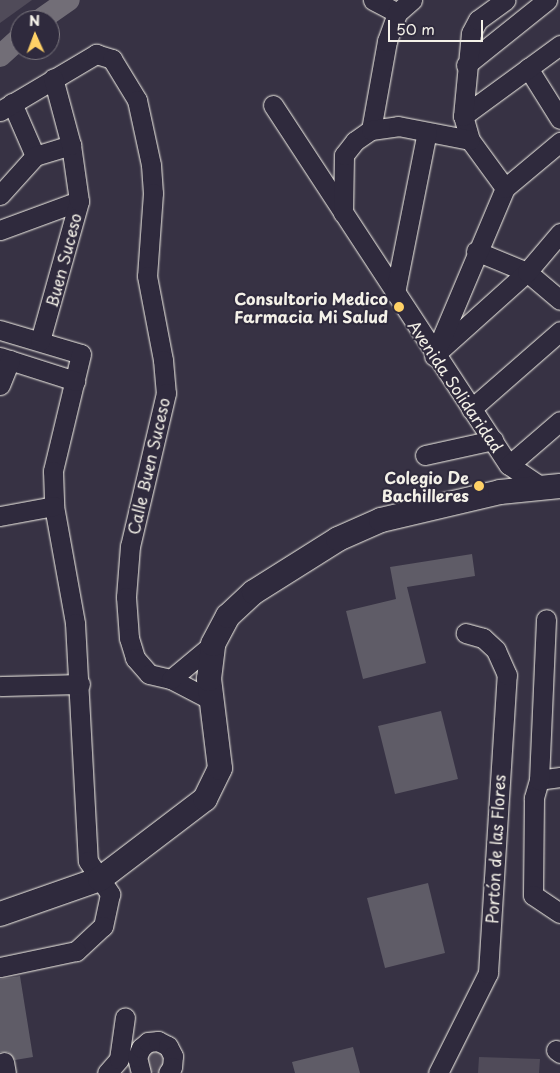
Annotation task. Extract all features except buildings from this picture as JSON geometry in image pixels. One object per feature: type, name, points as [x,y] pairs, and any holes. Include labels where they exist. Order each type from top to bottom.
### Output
[{"type":"main road","points":[[0,914],[100,879],[205,799],[220,768],[209,679],[213,644],[228,616],[254,592],[338,539],[381,520],[500,492],[550,486]]},
{"type":"street","points":[[373,0],[397,13]]},
{"type":"street","points":[[371,130],[381,66],[397,13],[412,0]]},
{"type":"street","points":[[505,188],[470,140],[462,116],[470,34],[478,20],[506,0]]},
{"type":"street","points":[[466,65],[547,0]]},
{"type":"street","points":[[462,116],[560,45]]},
{"type":"street","name":"Calle Buen Suceso","points":[[53,78],[96,54],[112,59],[136,100],[151,165],[153,193],[147,276],[163,360],[166,393],[130,546],[126,596],[129,638],[135,658],[149,674],[171,680],[211,700]]},
{"type":"street","points":[[528,68],[560,119]]},
{"type":"street","points":[[35,156],[6,107],[53,78]]},
{"type":"street","name":"Buen Suceso","points":[[40,341],[79,201],[70,145],[53,78]]},
{"type":"street","name":"Avenida Solidaridad","points":[[273,105],[434,356],[509,465],[550,486]]},
{"type":"street","points":[[343,214],[341,174],[344,155],[354,141],[371,130],[398,126],[470,140]]},
{"type":"street","points":[[395,293],[427,132]]},
{"type":"street","points":[[434,356],[476,250],[505,188],[560,142]]},
{"type":"street","points":[[0,196],[35,156],[70,145]]},
{"type":"street","points":[[0,230],[79,201]]},
{"type":"street","points":[[434,356],[526,272],[560,233]]},
{"type":"street","points":[[476,250],[526,272],[560,300]]},
{"type":"street","points":[[0,330],[81,354],[53,470],[54,506],[74,614],[80,684],[88,861],[110,894],[109,908],[103,926],[88,942],[76,951],[0,967]]},
{"type":"street","points":[[471,410],[560,331]]},
{"type":"street","points":[[0,385],[5,358],[75,381]]},
{"type":"street","points":[[509,465],[560,421]]},
{"type":"street","points":[[425,455],[493,440]]},
{"type":"street","points":[[1,521],[54,506]]},
{"type":"street","points":[[546,620],[539,780],[534,798],[533,895],[560,913]]},
{"type":"street","name":"Portón de las Flores","points":[[438,1073],[488,973],[507,674],[496,650],[483,638],[466,633]]},
{"type":"street","points":[[171,680],[213,644]]},
{"type":"street","points":[[0,686],[80,684]]},
{"type":"street","points":[[539,780],[560,776]]},
{"type":"street","points":[[107,1073],[119,1059],[125,1016]]},
{"type":"street","points":[[141,1073],[137,1057],[140,1048],[148,1042],[158,1041],[168,1046],[173,1056],[168,1073]]},
{"type":"shaded area","points":[[0,0],[32,0],[18,10],[10,10],[10,16],[0,23]]},
{"type":"shaded area","points":[[148,1049],[164,1052],[164,1069],[158,1073],[148,1072],[143,1056]]},
{"type":"shaded area","points":[[479,1057],[540,1059],[539,1073],[478,1073]]},
{"type":"waterway","points":[[54,10],[69,0]]},
{"type":"waterway","points":[[0,56],[10,47]]},
{"type":"place","name":"Consultorio Medico Farmacia Mi Salud","points":[[399,307]]},
{"type":"place","name":"Colegio De Bachilleres","points":[[479,486]]}]
